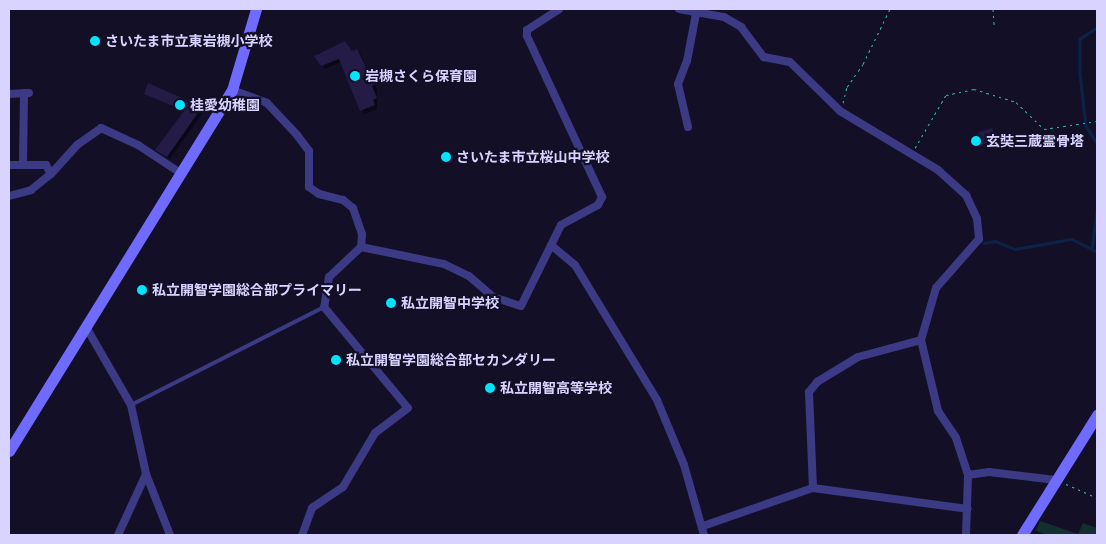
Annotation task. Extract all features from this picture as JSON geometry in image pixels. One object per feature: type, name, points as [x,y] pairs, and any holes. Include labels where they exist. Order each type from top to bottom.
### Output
[{"type":"street","points":[[10,447],[86,327],[179,172],[232,90],[256,9]]},
{"type":"street","points":[[361,247],[444,264],[469,276],[493,296],[521,306],[561,225],[598,205],[602,197],[527,36],[527,30],[559,9]]},
{"type":"street","points":[[679,9],[696,14],[724,16],[741,27],[764,57],[790,62],[840,111],[910,156],[938,170],[966,195],[978,219],[980,233],[975,247],[936,288],[921,340],[938,411],[956,438],[968,475],[966,535]]},
{"type":"street","points":[[688,127],[678,84],[687,61],[696,14]]},
{"type":"street","points":[[232,90],[267,103],[297,135],[309,151],[309,187],[319,194],[343,200],[353,208],[362,234],[361,247],[329,277],[324,307],[408,408],[375,432],[343,487],[312,508],[302,535]]},
{"type":"street","points":[[9,94],[26,93],[23,165]]},
{"type":"street","points":[[9,196],[31,190],[52,174],[77,145],[101,128],[138,145],[179,172]]},
{"type":"street","points":[[9,165],[46,165],[52,174]]},
{"type":"street","points":[[551,245],[575,265],[657,400],[684,465],[703,526],[704,535]]},
{"type":"street","points":[[86,327],[131,405],[146,474],[170,535]]},
{"type":"street","points":[[813,488],[809,392],[817,382],[858,357],[921,340]]},
{"type":"street","points":[[1022,535],[1097,415]]},
{"type":"street","points":[[968,475],[989,472],[1056,480]]},
{"type":"street","points":[[118,535],[146,474]]},
{"type":"street","points":[[703,526],[813,488],[968,509]]},
{"type":"lane","points":[[131,405],[324,307]]},
{"type":"path","points":[[840,111],[847,87],[863,64],[890,9]]},
{"type":"path","points":[[993,9],[994,25]]},
{"type":"path","points":[[910,156],[946,94],[974,89],[1016,102],[1044,129],[1097,121]]},
{"type":"path","points":[[1056,480],[1097,498]]},
{"type":"green space","points":[[1040,521],[1078,534],[1083,523],[1097,528],[1097,535],[1048,535],[1036,531]]},
{"type":"building","points":[[345,41],[352,51],[357,49],[375,85],[372,86],[377,98],[373,100],[375,105],[360,111],[339,59],[321,66],[314,56]]},
{"type":"building","points":[[148,83],[202,107],[167,157],[155,150],[184,111],[144,94]]},
{"type":"building","points":[[992,128],[996,140],[982,145],[978,133]]},
{"type":"waterway","points":[[1097,28],[1080,39],[1080,74],[1086,126],[1097,143]]},
{"type":"waterway","points":[[1092,247],[1097,209]]},
{"type":"waterway","points":[[984,243],[995,241],[1015,249],[1072,239],[1097,252]]},
{"type":"place","name":"さいたま市立東岩槻小学校","points":[[95,41]]},
{"type":"place","name":"岩槻さくら保育園","points":[[355,76]]},
{"type":"place","name":"桂愛幼稚園","points":[[180,105]]},
{"type":"place","name":"玄奘三蔵霊骨塔","points":[[976,141]]},
{"type":"place","name":"さいたま市立桜山中学校","points":[[446,157]]},
{"type":"place","name":"私立開智学園総合部プライマリー","points":[[142,290]]},
{"type":"place","name":"私立開智中学校","points":[[391,303]]},
{"type":"place","name":"私立開智学園総合部セカンダリー","points":[[336,360]]},
{"type":"place","name":"私立開智高等学校","points":[[490,388]]}]
